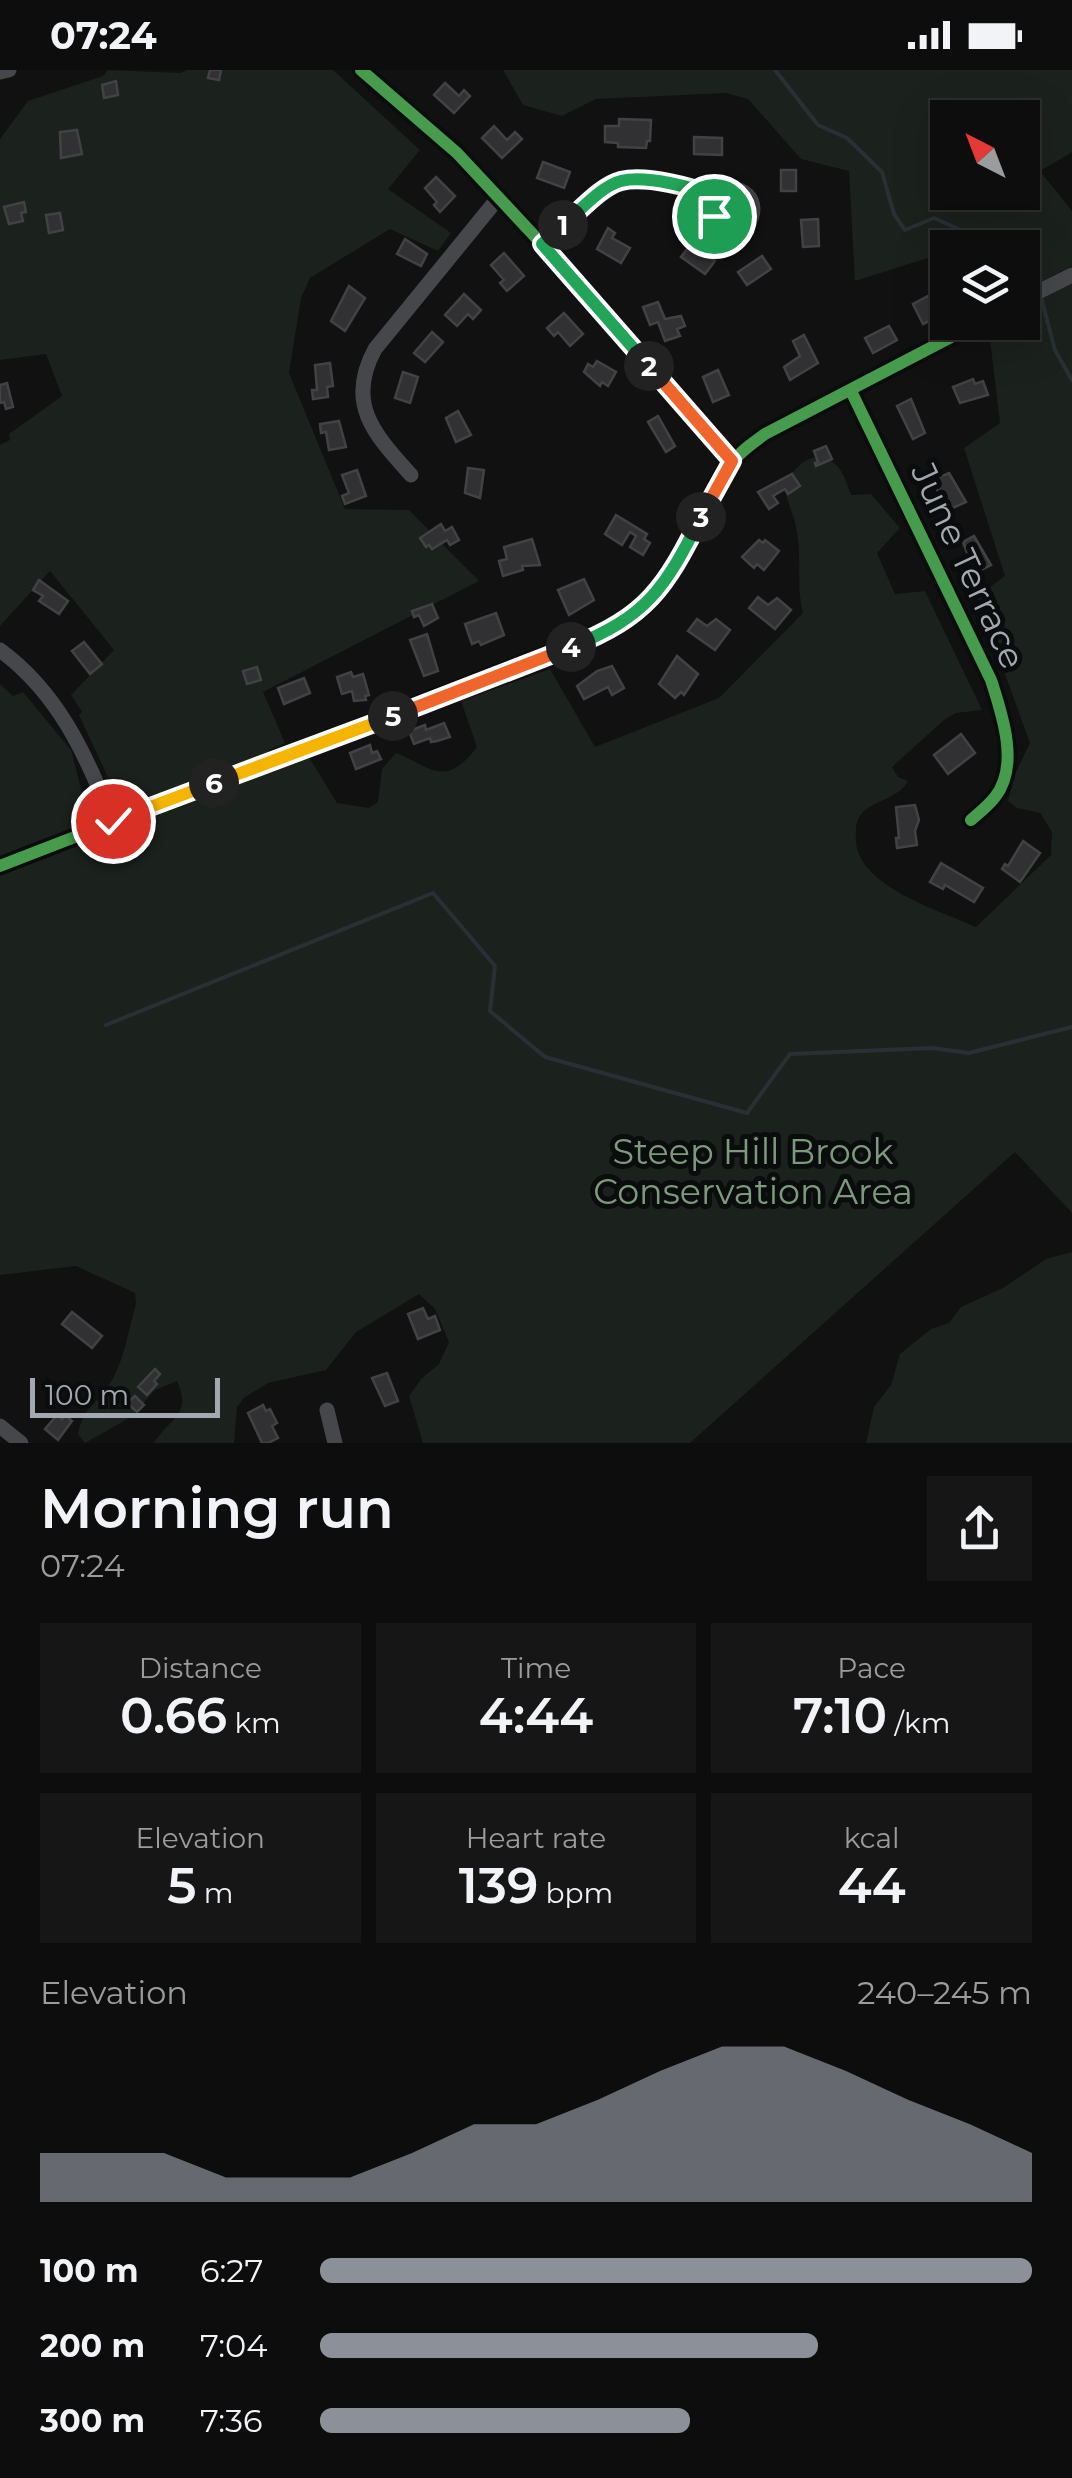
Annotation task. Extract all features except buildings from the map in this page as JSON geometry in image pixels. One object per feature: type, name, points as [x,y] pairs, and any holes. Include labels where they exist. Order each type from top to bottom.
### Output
[{"type":"street","points":[[0,72],[9,70]]},
{"type":"street","points":[[362,70],[457,153],[732,461]]},
{"type":"street","points":[[542,244],[608,188],[622,181],[688,185],[716,197]]},
{"type":"street","points":[[412,475],[381,441],[368,418],[363,372],[374,350],[499,198]]},
{"type":"street","points":[[1040,291],[1072,275]]},
{"type":"street","points":[[0,866],[481,682],[629,620],[668,579],[732,461],[766,434],[946,340]]},
{"type":"street","name":"June Terrace","points":[[851,391],[991,680],[1001,710],[1008,756],[1003,784],[971,820]]},
{"type":"street","points":[[0,650],[60,708],[81,745],[113,821]]},
{"type":"street","points":[[327,1410],[335,1443]]},
{"type":"street","points":[[0,1426],[21,1443]]},
{"type":"green space","points":[[108,70],[333,70],[420,150],[388,189],[451,233],[438,251],[390,229],[310,278],[301,298],[289,373],[345,509],[409,510],[479,581],[263,692],[285,743],[269,750],[270,754],[140,805],[124,799],[113,788],[79,715],[82,712],[71,695],[114,650],[50,571],[0,626],[0,445],[10,440],[9,434],[62,396],[46,354],[0,360],[0,139],[28,101],[103,76]]},
{"type":"green space","points":[[503,70],[1072,70],[1072,152],[1040,171],[1072,211],[1072,266],[1040,282],[1040,230],[930,230],[930,257],[855,281],[849,171],[801,159],[748,99],[726,93],[596,99],[562,116],[523,105]]},
{"type":"green space","name":"Steep Hill Brook Conservation Area","points":[[1072,279],[1072,1213],[1015,1152],[690,1443],[423,1443],[409,1396],[439,1364],[449,1342],[435,1309],[419,1294],[356,1332],[326,1370],[268,1383],[245,1397],[237,1407],[234,1443],[154,1443],[181,1409],[177,1381],[155,1390],[131,1417],[85,1443],[78,1434],[80,1425],[118,1369],[136,1304],[135,1293],[76,1266],[0,1275],[0,875],[307,754],[337,803],[369,808],[378,802],[382,769],[396,753],[438,771],[456,768],[466,760],[477,747],[461,701],[550,669],[595,747],[719,698],[803,613],[797,532],[784,485],[806,460],[821,457],[839,468],[851,495],[871,494],[900,528],[877,553],[895,594],[925,591],[982,710],[956,713],[944,720],[892,767],[898,777],[908,781],[897,793],[859,817],[856,840],[860,856],[885,883],[976,927],[1051,855],[1052,832],[1040,813],[1017,808],[1008,801],[1015,774],[1030,743],[977,597],[1005,576],[964,448],[1000,423],[990,340],[1040,340],[1040,295]]},
{"type":"green space","points":[[0,684],[13,696],[23,692],[71,750],[88,816],[67,832],[0,857]]},
{"type":"green space","points":[[1072,1252],[1072,1443],[866,1443],[874,1407],[891,1385],[900,1354],[931,1329],[949,1323],[961,1307],[1003,1288],[1046,1259]]},
{"type":"waterway","points":[[775,70],[818,125],[847,138],[882,172],[894,214],[905,230],[934,218],[961,230]]},
{"type":"waterway","points":[[1041,297],[1055,350],[1072,380]]},
{"type":"waterway","points":[[106,1025],[433,893],[495,966],[490,1011],[545,1057],[747,1113],[790,1054],[932,1048],[969,1053],[1072,1027]]},
{"type":"cycle path","points":[[361,70],[457,153],[732,461]]},
{"type":"cycle path","points":[[0,866],[612,629],[654,596],[681,554],[715,487],[746,448],[765,434],[945,340]]},
{"type":"cycle path","points":[[851,391],[991,680],[1000,708],[1008,755],[1006,770],[995,797],[971,820]]},
{"type":"route","points":[[113,821],[612,630],[654,597],[668,579],[732,461],[542,244],[608,188],[622,181],[688,185],[716,197],[714,216]]}]
